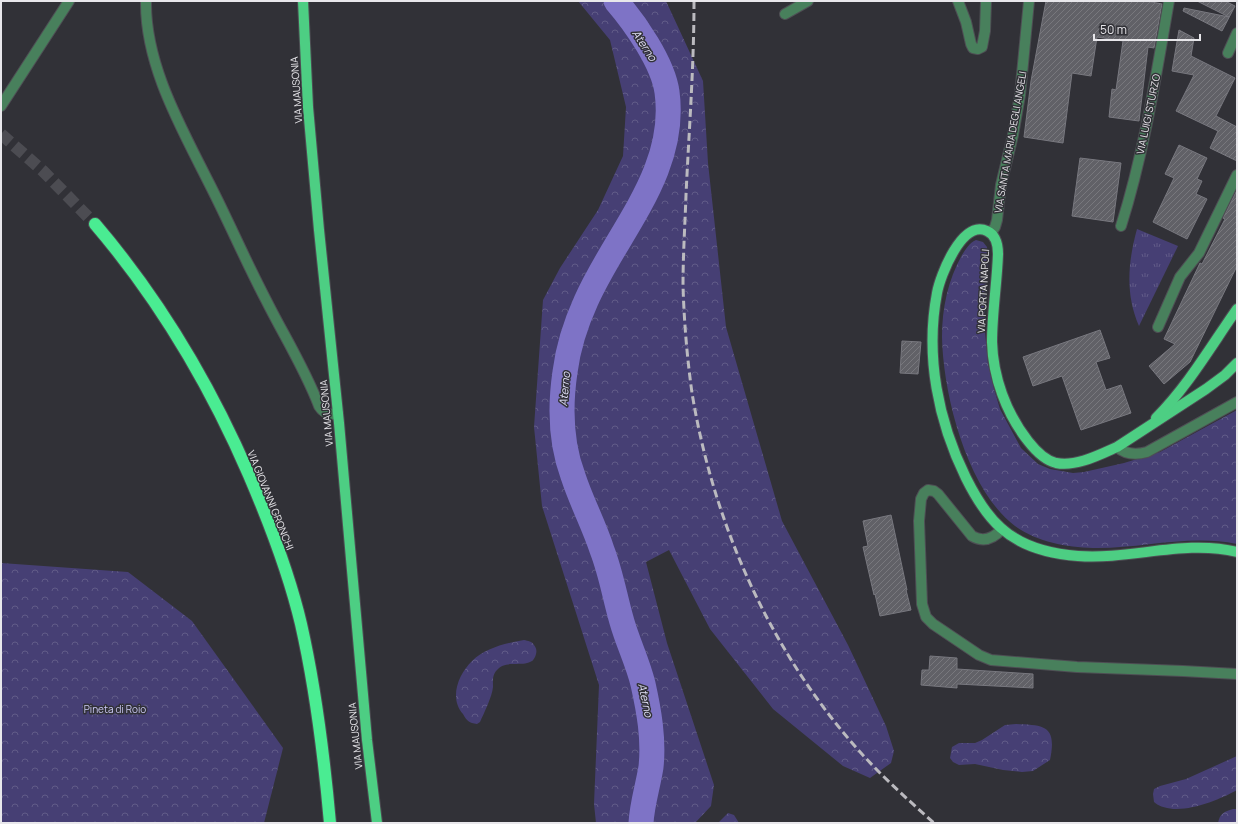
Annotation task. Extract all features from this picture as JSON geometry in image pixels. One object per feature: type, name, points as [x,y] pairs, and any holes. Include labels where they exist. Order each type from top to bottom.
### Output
[{"type":"highway","name":"VIA GIOVANNI GRONCHI","points":[[95,224],[133,271],[171,327],[190,359],[237,447],[270,523],[290,584],[308,658],[324,761],[330,823]]},
{"type":"main road","name":"VIA MAUSONIA","points":[[303,1],[308,107],[338,414],[364,708],[377,823]]},
{"type":"main road","points":[[991,233],[980,229],[970,231],[960,243],[945,269],[937,291],[934,311],[933,356],[941,412],[955,454],[978,500],[994,521],[1002,529],[1018,540],[1036,548],[1050,552],[1079,556],[1111,555],[1194,548],[1214,548],[1237,552]]},
{"type":"main road","name":"VIA PORTA NAPOLI","points":[[991,233],[996,240],[998,250],[992,327],[993,357],[1000,385],[1010,413],[1032,446],[1046,459],[1058,463],[1069,463],[1088,459],[1117,447],[1206,389],[1225,375],[1237,363]]},
{"type":"main road","name":"VIA PORTA NAPOLI","points":[[1142,431],[1173,399],[1208,352],[1237,309]]},
{"type":"street","points":[[1,106],[69,1]]},
{"type":"street","points":[[146,1],[146,22],[150,44],[173,112],[235,234],[265,298],[305,373],[319,406],[327,414],[338,414]]},
{"type":"street","points":[[785,14],[808,1]]},
{"type":"street","points":[[958,1],[966,22],[971,44],[973,48],[978,49],[982,47],[983,44],[986,1]]},
{"type":"street","name":"VIA SANTA MARIA DEGLI ANGELI","points":[[991,233],[997,220],[1003,174],[1016,118],[1023,71],[1029,1]]},
{"type":"street","name":"VIA LUIGI STURZO","points":[[1121,226],[1140,154],[1169,1]]},
{"type":"street","points":[[1228,53],[1237,33]]},
{"type":"street","points":[[1158,327],[1180,277],[1199,253],[1237,175]]},
{"type":"street","points":[[1117,447],[1129,454],[1147,452],[1237,402]]},
{"type":"street","points":[[1002,529],[996,536],[989,539],[974,537],[938,494],[934,491],[928,490],[922,496],[919,530],[922,604],[924,613],[933,624],[979,655],[991,660],[1047,665],[1237,674]]},
{"type":"green space","points":[[578,1],[666,1],[703,81],[708,163],[726,327],[782,521],[848,645],[886,726],[894,751],[891,763],[870,778],[843,766],[773,709],[710,629],[669,550],[646,562],[667,643],[714,785],[711,806],[695,823],[596,823],[594,804],[599,685],[542,506],[534,427],[543,300],[560,268],[598,210],[623,156],[626,107],[610,40]]},
{"type":"green space","points":[[1137,229],[1178,246],[1139,326],[1132,302],[1129,278]]},
{"type":"green space","points":[[976,240],[983,242],[987,247],[988,254],[985,332],[988,364],[1000,409],[1021,448],[1038,464],[1050,469],[1073,473],[1084,472],[1124,463],[1160,452],[1237,410],[1237,544],[1219,541],[1183,541],[1111,548],[1062,545],[1033,536],[1015,526],[998,510],[983,489],[971,465],[961,439],[947,386],[943,360],[942,326],[947,294],[953,274],[962,255],[966,248]]},
{"type":"green space","name":"Pineta di Roio","points":[[1,563],[128,572],[192,621],[283,748],[264,823],[1,823]]},
{"type":"green space","points":[[524,640],[531,642],[535,647],[536,653],[534,659],[525,664],[501,666],[495,672],[488,705],[480,722],[477,724],[468,721],[459,708],[456,694],[459,680],[467,667],[477,656],[489,649]]},
{"type":"green space","points":[[1005,725],[1035,725],[1046,730],[1050,734],[1052,749],[1050,760],[1033,771],[1022,772],[1003,770],[975,764],[959,765],[953,762],[950,758],[952,747],[959,743],[975,743]]},
{"type":"green space","points":[[1237,756],[1237,790],[1207,803],[1184,809],[1162,807],[1154,802],[1154,789],[1186,779]]},
{"type":"green space","points":[[1237,809],[1237,823],[1218,823],[1223,813]]},
{"type":"green space","points":[[728,813],[734,815],[739,823],[718,823]]},
{"type":"building","points":[[1046,1],[1147,1],[1162,4],[1154,48],[1148,47],[1139,121],[1109,117],[1112,89],[1116,90],[1123,41],[1097,37],[1091,76],[1072,73],[1063,143],[1024,137],[1031,81]]},
{"type":"building","points":[[1197,1],[1225,1],[1235,6],[1222,31],[1183,11],[1184,8],[1229,17]]},
{"type":"building","points":[[1179,30],[1194,38],[1191,56],[1235,78],[1216,116],[1237,127],[1237,161],[1210,148],[1218,131],[1176,111],[1194,75],[1172,71]]},
{"type":"building","points":[[1179,145],[1207,158],[1197,179],[1202,181],[1196,194],[1207,199],[1187,239],[1153,222],[1174,178],[1165,174]]},
{"type":"building","points":[[1080,158],[1121,163],[1113,222],[1072,216]]},
{"type":"building","points":[[1237,190],[1237,266],[1190,362],[1164,384],[1149,366],[1175,344],[1164,339],[1200,263],[1202,264],[1225,219],[1223,218]]},
{"type":"building","points":[[1100,330],[1110,358],[1096,362],[1106,390],[1121,385],[1131,413],[1081,430],[1062,376],[1033,386],[1023,357]]},
{"type":"building","points":[[902,341],[921,342],[918,374],[900,373]]},
{"type":"building","points":[[891,515],[911,610],[880,616],[863,547],[868,546],[863,521]]},
{"type":"building","points":[[930,656],[957,658],[957,669],[1033,674],[1033,688],[957,684],[957,688],[921,685],[922,670],[929,670]]},
{"type":"waterway","name":"Aterno","points":[[616,1],[647,44],[660,69],[667,92],[668,121],[663,149],[654,175],[642,201],[599,276],[579,318],[566,363],[562,411],[564,438],[569,464],[605,559],[622,622],[641,676],[647,704],[652,757],[641,823]]},
{"type":"tunnel","points":[[1,134],[43,171],[95,224]]},
{"type":"railway","points":[[694,1],[683,298],[692,393],[702,445],[717,497],[735,547],[756,596],[781,643],[810,689],[842,731],[878,771],[934,823]]}]
